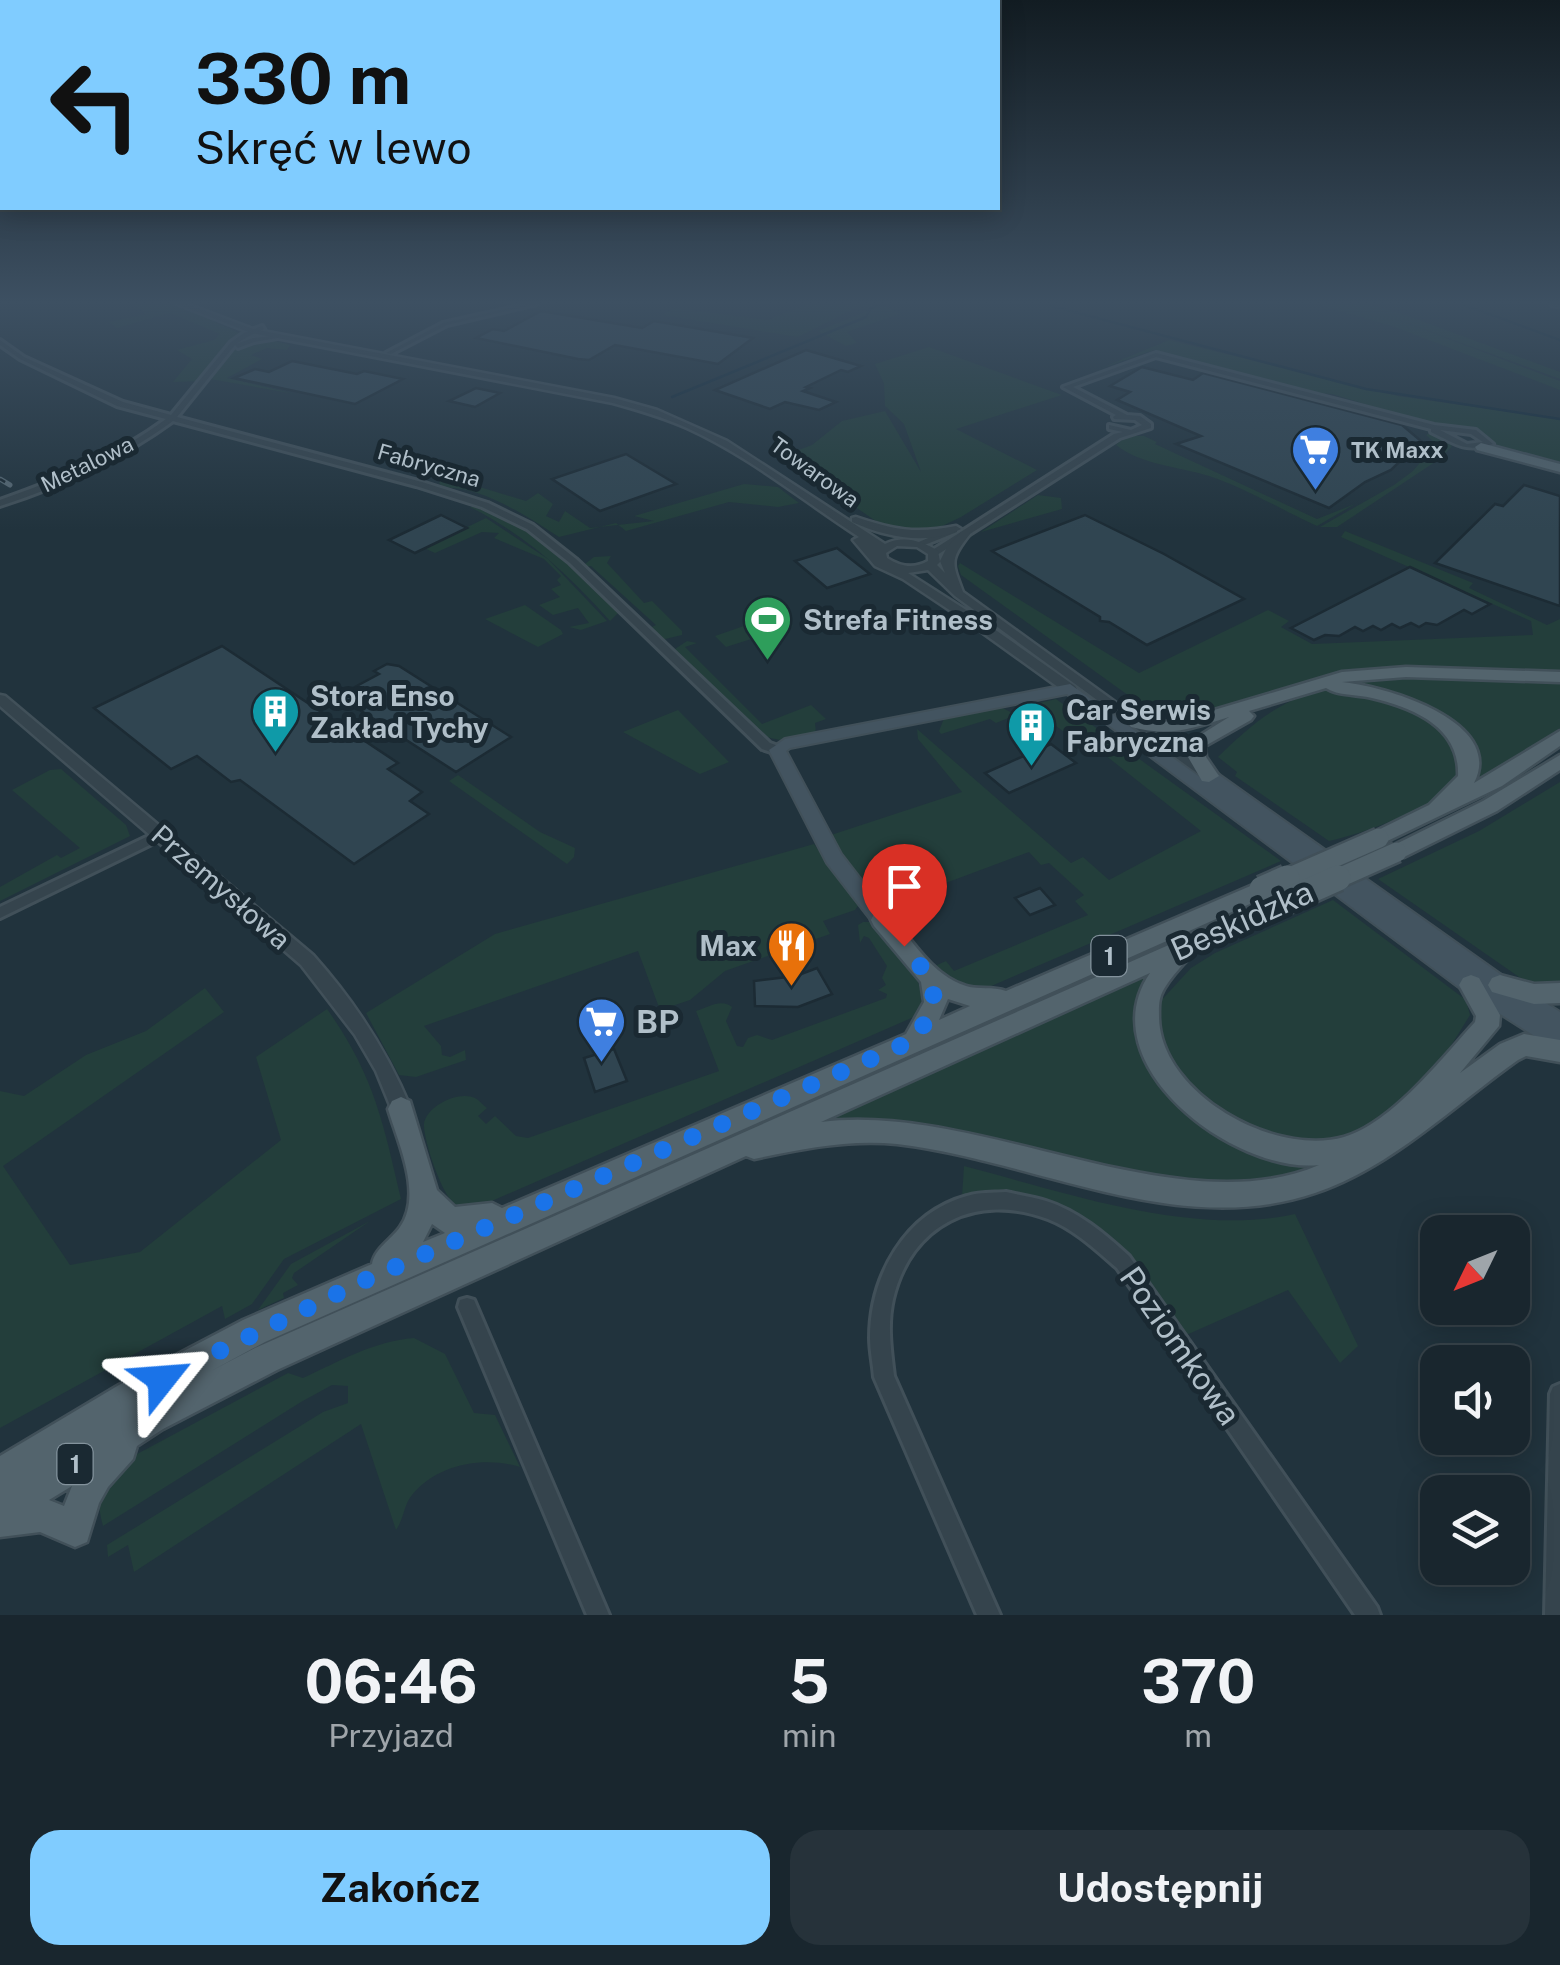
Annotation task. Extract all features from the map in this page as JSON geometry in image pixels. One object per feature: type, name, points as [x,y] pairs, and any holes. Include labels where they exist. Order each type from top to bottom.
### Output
[{"type":"main road","points":[[1485,445],[1560,468]]},
{"type":"main road","points":[[1137,722],[1159,728],[1178,726],[1293,690],[1362,674],[1560,678]]},
{"type":"main road","points":[[1433,813],[1468,778],[1465,748],[1453,732],[1429,713],[1373,691],[1331,687],[1308,690],[1231,722],[1196,744],[1197,757],[1209,776],[1500,985],[1560,1023]]},
{"type":"main road","points":[[777,750],[785,744],[1070,689],[1560,1047]]},
{"type":"main road","name":"Beskidzka","points":[[0,1512],[152,1418],[266,1359],[1282,904],[1388,845],[1433,813],[1495,781],[1560,737]]},
{"type":"main road","name":"Fabryczna","points":[[777,750],[834,858],[882,920]]},
{"type":"main road","name":"Beskidzka","points":[[0,1475],[195,1361],[361,1282],[1262,889],[1490,806],[1560,762]]},
{"type":"main road","points":[[882,920],[932,980],[954,994],[972,1000],[1015,996]]},
{"type":"main road","points":[[1190,945],[1159,977],[1148,998],[1145,1024],[1152,1052],[1172,1083],[1198,1108],[1240,1135],[1279,1149],[1344,1149],[1410,1105],[1444,1075],[1487,1026],[1488,1015],[1471,984]]},
{"type":"main road","points":[[914,1040],[936,1002],[932,980]]},
{"type":"main road","points":[[1500,985],[1534,994],[1560,993]]},
{"type":"main road","points":[[713,1156],[820,1133],[901,1132],[1141,1185],[1246,1194],[1282,1190],[1314,1181],[1360,1156],[1509,1052],[1536,1044],[1560,1047]]},
{"type":"main road","points":[[361,1282],[408,1245],[423,1222],[424,1197],[401,1109]]},
{"type":"main road","points":[[424,1197],[450,1221],[518,1213]]},
{"type":"main road","points":[[0,1522],[25,1511],[50,1516],[75,1530],[81,1496],[103,1463],[152,1418]]},
{"type":"street","name":"Fabryczna","points":[[65,379],[99,396],[172,418],[419,484],[485,505],[530,527],[573,562],[766,746],[777,750]]},
{"type":"street","name":"Metalowa","points":[[0,503],[97,464],[172,418],[202,379]]},
{"type":"street","name":"Towarowa","points":[[513,379],[625,403],[686,422],[744,452],[837,520],[889,546]]},
{"type":"street","name":"Towarowa","points":[[520,379],[637,400],[700,420],[753,447],[889,546]]},
{"type":"street","points":[[973,620],[920,576],[882,560],[889,546],[919,544],[961,532],[1117,436],[1146,430],[1148,424],[1091,403],[1066,387],[1087,379]]},
{"type":"street","points":[[1251,379],[1480,434],[1485,445],[1458,444],[1409,420]]},
{"type":"street","points":[[1091,403],[1111,423],[1132,432]]},
{"type":"street","points":[[1111,423],[1124,416]]},
{"type":"street","points":[[908,570],[932,559],[961,532],[1110,433],[1111,423]]},
{"type":"street","points":[[1445,436],[1458,430]]},
{"type":"street","points":[[837,520],[879,564],[973,620],[1070,689]]},
{"type":"street","points":[[856,520],[896,535],[961,532]]},
{"type":"street","points":[[959,594],[946,561],[961,532]]},
{"type":"street","points":[[919,544],[959,594],[1209,776]]},
{"type":"street","name":"Przemysłowa","points":[[0,699],[307,960],[342,998],[378,1056],[401,1109]]},
{"type":"street","points":[[0,913],[161,834]]},
{"type":"street","name":"Poziomkowa","points":[[989,1615],[884,1377],[877,1344],[887,1287],[897,1256],[910,1240],[956,1206],[996,1201],[1047,1210],[1090,1234],[1124,1262],[1369,1615]]},
{"type":"street","points":[[467,1308],[598,1615]]},
{"type":"street","points":[[1556,1615],[1560,1394]]},
{"type":"green space","points":[[212,379],[233,379],[295,394]]},
{"type":"green space","points":[[882,379],[1019,379],[1062,395],[956,429],[1037,470],[961,517],[934,530],[915,531],[883,526],[816,480],[822,477],[788,454],[812,445],[842,421],[885,411],[921,472],[904,424],[885,406]]},
{"type":"green space","points":[[1262,379],[1330,379],[1398,396],[1560,419],[1560,466],[1500,447],[1478,431],[1440,427],[1332,394],[1312,393]]},
{"type":"green space","points":[[1532,379],[1560,381],[1560,390]]},
{"type":"green space","points":[[1433,431],[1452,446],[1441,458],[1337,527],[1320,527],[1413,471],[1436,444],[1426,435]]},
{"type":"green space","points":[[1126,436],[1144,436],[1317,519],[1355,504],[1317,526],[1223,481],[1126,452],[1116,445]]},
{"type":"green space","points":[[447,477],[526,501],[538,493],[553,504],[546,516],[559,522],[565,511],[590,528],[600,527],[559,537],[487,496],[442,488],[439,482]]},
{"type":"green space","points":[[744,484],[778,487],[799,503],[778,507],[729,502],[626,531],[618,525],[654,521],[634,516]]},
{"type":"green space","points":[[1038,495],[1061,498],[1062,509],[981,532]]},
{"type":"green space","points":[[481,506],[550,545],[619,612],[610,621],[545,557],[510,530],[470,507]]},
{"type":"green space","points":[[486,518],[548,559],[607,621],[581,630],[569,627],[589,623],[578,608],[553,615],[539,605],[560,597],[551,589],[561,585],[557,580],[561,576],[544,559],[494,538],[499,533],[482,532],[435,553],[424,548]]},
{"type":"green space","points":[[1345,531],[1473,583],[1469,588],[1547,625],[1560,619],[1560,673],[1393,669],[1189,719],[1150,711],[961,575],[958,566],[960,563],[1139,673],[1268,610],[1289,621],[1281,627],[1312,644],[1533,635],[1531,621],[1341,537]]},
{"type":"green space","points":[[611,556],[607,563],[644,603],[652,601],[682,635],[661,640],[648,629],[656,625],[591,566],[586,567],[594,557]]},
{"type":"green space","points":[[525,605],[563,634],[538,647],[485,619]]},
{"type":"green space","points":[[773,616],[782,617],[793,626],[726,647],[715,636]]},
{"type":"green space","points":[[687,641],[697,643],[685,647],[762,724],[811,705],[826,719],[815,723],[816,733],[780,740],[766,737],[672,651]]},
{"type":"green space","points":[[1436,676],[1560,681],[1560,728],[1484,779],[1476,774],[1444,718],[1341,680]]},
{"type":"green space","points":[[1341,689],[1400,702],[1439,724],[1463,761],[1454,783],[1430,802],[1359,833],[1329,841],[1235,776],[1237,772],[1218,757],[1259,721],[1289,702]]},
{"type":"green space","points":[[1056,699],[1281,861],[989,987],[966,986],[935,966],[946,961],[954,971],[1088,915],[1075,901],[1084,895],[1049,863],[1041,865],[1029,852],[895,902],[864,886],[831,835],[962,792],[918,739],[917,729],[1071,863],[1083,857],[1109,880],[1201,831],[1100,751],[1091,752],[1048,720],[1044,722],[1027,706]]},
{"type":"green space","points":[[999,706],[1016,715],[996,723],[990,719],[941,734],[939,731],[945,716]]},
{"type":"green space","points":[[678,710],[729,762],[700,774],[623,732]]},
{"type":"green space","points":[[61,769],[126,825],[130,836],[0,901],[0,887],[57,855],[61,858],[80,848],[12,790],[50,770]]},
{"type":"green space","points":[[458,775],[540,832],[575,848],[574,857],[567,864],[449,781]]},
{"type":"green space","points":[[1560,782],[1560,985],[1548,990],[1519,977],[1378,879],[1479,831]]},
{"type":"green space","points":[[814,844],[858,906],[855,910],[823,921],[830,934],[725,971],[690,1000],[660,1010],[638,951],[424,1026],[441,1046],[442,1055],[450,1057],[465,1050],[466,1060],[416,1077],[399,1075],[366,1013],[495,934]]},
{"type":"green space","points":[[1333,900],[1466,1000],[1470,1015],[1436,1070],[1364,1131],[1315,1145],[1282,1144],[1202,1104],[1160,1046],[1157,1005],[1191,968],[1215,953]]},
{"type":"green space","points":[[871,922],[916,978],[921,1003],[916,1016],[478,1207],[460,1207],[450,1199],[434,1167],[424,1124],[437,1106],[461,1096],[475,1098],[487,1108],[478,1116],[486,1124],[495,1116],[516,1136],[528,1138],[719,1071],[696,1011],[719,1003],[732,1007],[726,1021],[737,1046],[743,1047],[748,1038],[757,1035],[772,1040],[886,998],[887,994],[878,990],[886,985],[882,978],[887,966],[869,938],[864,936],[860,943],[858,925]]},
{"type":"green space","points":[[1146,971],[1151,973],[1139,1022],[1197,1114],[1338,1160],[1270,1184],[1181,1182],[820,1128],[813,1120]]},
{"type":"green space","points":[[205,988],[224,1012],[3,1166],[70,1265],[140,1252],[281,1140],[256,1057],[327,1009],[366,1078],[382,1122],[401,1199],[284,1259],[252,1304],[225,1319],[222,1306],[0,1428],[0,1091],[24,1096],[86,1055],[146,1031]]},
{"type":"green space","points":[[964,1166],[1086,1199],[1171,1216],[1255,1220],[1295,1214],[1358,1346],[1340,1363],[1288,1290],[1184,1336],[1137,1271],[1102,1235],[1082,1220],[1031,1199],[997,1193],[962,1197]]},
{"type":"green space","points":[[370,1221],[294,1273],[292,1278],[298,1285],[283,1293],[284,1298],[258,1310],[291,1264]]},
{"type":"green space","points":[[414,1338],[445,1354],[474,1413],[495,1415],[520,1467],[477,1463],[434,1476],[409,1499],[396,1530],[361,1424],[134,1572],[128,1545],[108,1557],[107,1545],[323,1412],[348,1403],[348,1386],[332,1385],[301,1402],[103,1526],[101,1488],[126,1460],[288,1373],[303,1378],[371,1348]]},
{"type":"building","points":[[240,379],[402,379],[355,404]]},
{"type":"building","points":[[739,379],[822,379],[803,391],[836,402],[819,410],[785,402],[770,409],[715,390]]},
{"type":"building","points":[[1121,379],[1227,379],[1402,425],[1421,441],[1391,470],[1365,482],[1329,508],[1176,444],[1201,436],[1117,400],[1130,392],[1110,386]]},
{"type":"building","points":[[476,388],[500,393],[475,407],[449,401]]},
{"type":"building","points":[[626,454],[676,484],[600,511],[552,479]]},
{"type":"building","points":[[1524,485],[1560,496],[1560,606],[1435,563],[1495,504],[1503,506]]},
{"type":"building","points":[[441,515],[467,528],[415,553],[389,540]]},
{"type":"building","points":[[1085,515],[1244,599],[1147,645],[1109,622],[1100,621],[1100,617],[992,551]]},
{"type":"building","points":[[837,548],[870,574],[827,588],[795,561]]},
{"type":"building","points":[[1410,567],[1490,604],[1472,614],[1464,610],[1437,625],[1426,623],[1419,627],[1411,623],[1400,628],[1392,624],[1381,630],[1373,626],[1363,631],[1355,627],[1339,636],[1325,635],[1314,640],[1291,628]]},
{"type":"building","name":"Stora Enso Zakład Tychy","points":[[222,646],[398,763],[388,769],[422,792],[410,801],[429,814],[354,864],[240,780],[231,782],[197,756],[171,769],[94,708]]},
{"type":"building","points":[[387,664],[399,666],[511,737],[456,772],[338,696],[379,674],[374,671]]},
{"type":"building","name":"Car Serwis Fabryczna","points":[[1051,744],[1076,763],[1009,793],[985,773]]},
{"type":"building","points":[[1040,888],[1055,905],[1030,915],[1015,898]]},
{"type":"building","name":"Max","points":[[817,968],[832,994],[798,1007],[755,1006],[754,981],[796,976]]},
{"type":"building","name":"BP","points":[[614,1049],[627,1081],[595,1092],[584,1058]]},
{"type":"waterway","points":[[672,397],[715,379]]},
{"type":"waterway","points":[[1330,379],[1366,389],[1560,419]]},
{"type":"railway","points":[[0,479],[10,485]]},
{"type":"place","name":"TK Maxx","points":[[1316,492]]},
{"type":"place","name":"Strefa Fitness","points":[[768,662]]},
{"type":"place","name":"Stora Enso Zakład Tychy","points":[[275,754]]},
{"type":"place","name":"Car Serwis Fabryczna","points":[[1031,768]]},
{"type":"place","name":"Max","points":[[792,988]]},
{"type":"place","name":"BP","points":[[601,1064]]},
{"type":"route","points":[[162,1379],[361,1282],[914,1040],[936,1002],[932,980],[904,946]]}]
